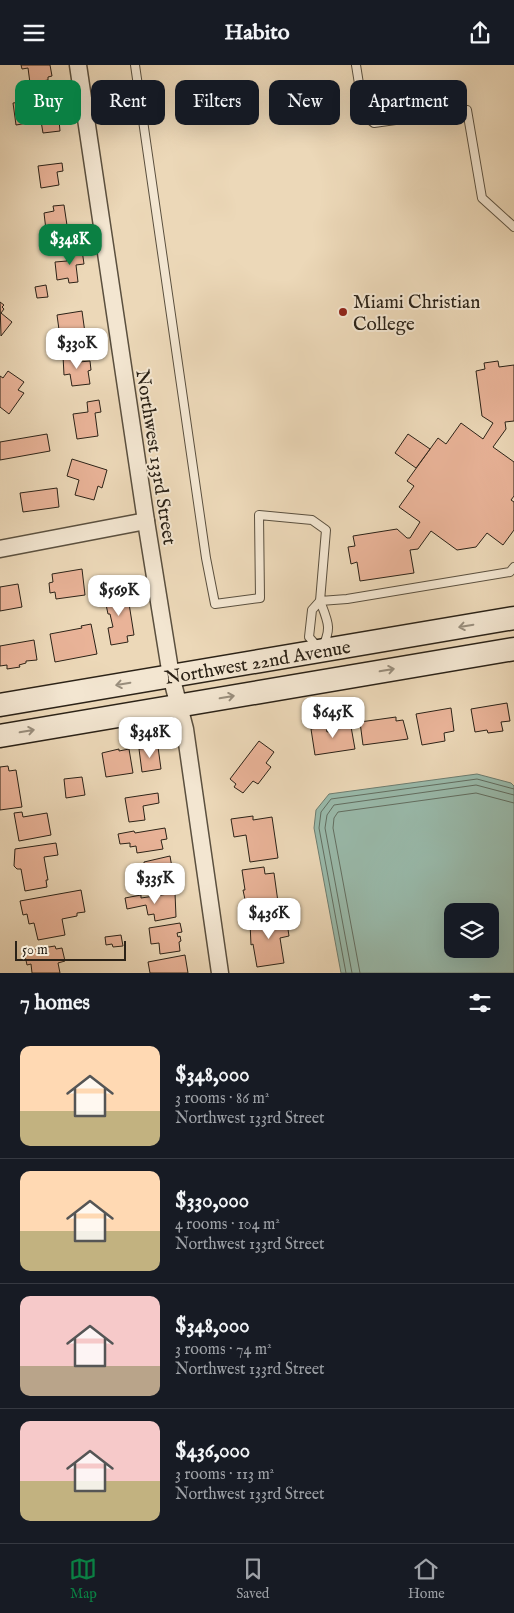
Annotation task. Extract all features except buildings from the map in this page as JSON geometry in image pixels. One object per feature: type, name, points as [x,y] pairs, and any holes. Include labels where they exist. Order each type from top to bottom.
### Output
[{"type":"main road","name":"Northwest 22nd Avenue","points":[[0,705],[514,618]]},
{"type":"main road","name":"Northwest 22nd Avenue","points":[[0,736],[514,649]]},
{"type":"main road","points":[[321,651],[324,681]]},
{"type":"street","name":"Northwest 133rd Street","points":[[78,65],[146,521],[171,676],[185,729],[220,973]]},
{"type":"street","points":[[0,549],[146,521]]},
{"type":"lane","points":[[135,65],[206,558],[215,603],[260,598],[259,515],[312,520],[326,530],[320,601],[327,619],[329,634],[321,651],[309,637],[312,610],[320,601],[347,599],[510,572],[514,567]]},
{"type":"lane","points":[[356,65],[364,115],[374,123],[467,110],[482,198],[514,227]]},
{"type":"water","points":[[477,774],[511,783],[514,786],[514,973],[341,973],[314,828],[316,810],[329,794]]},
{"type":"place","name":"Miami Christian College","points":[[343,312]]}]
